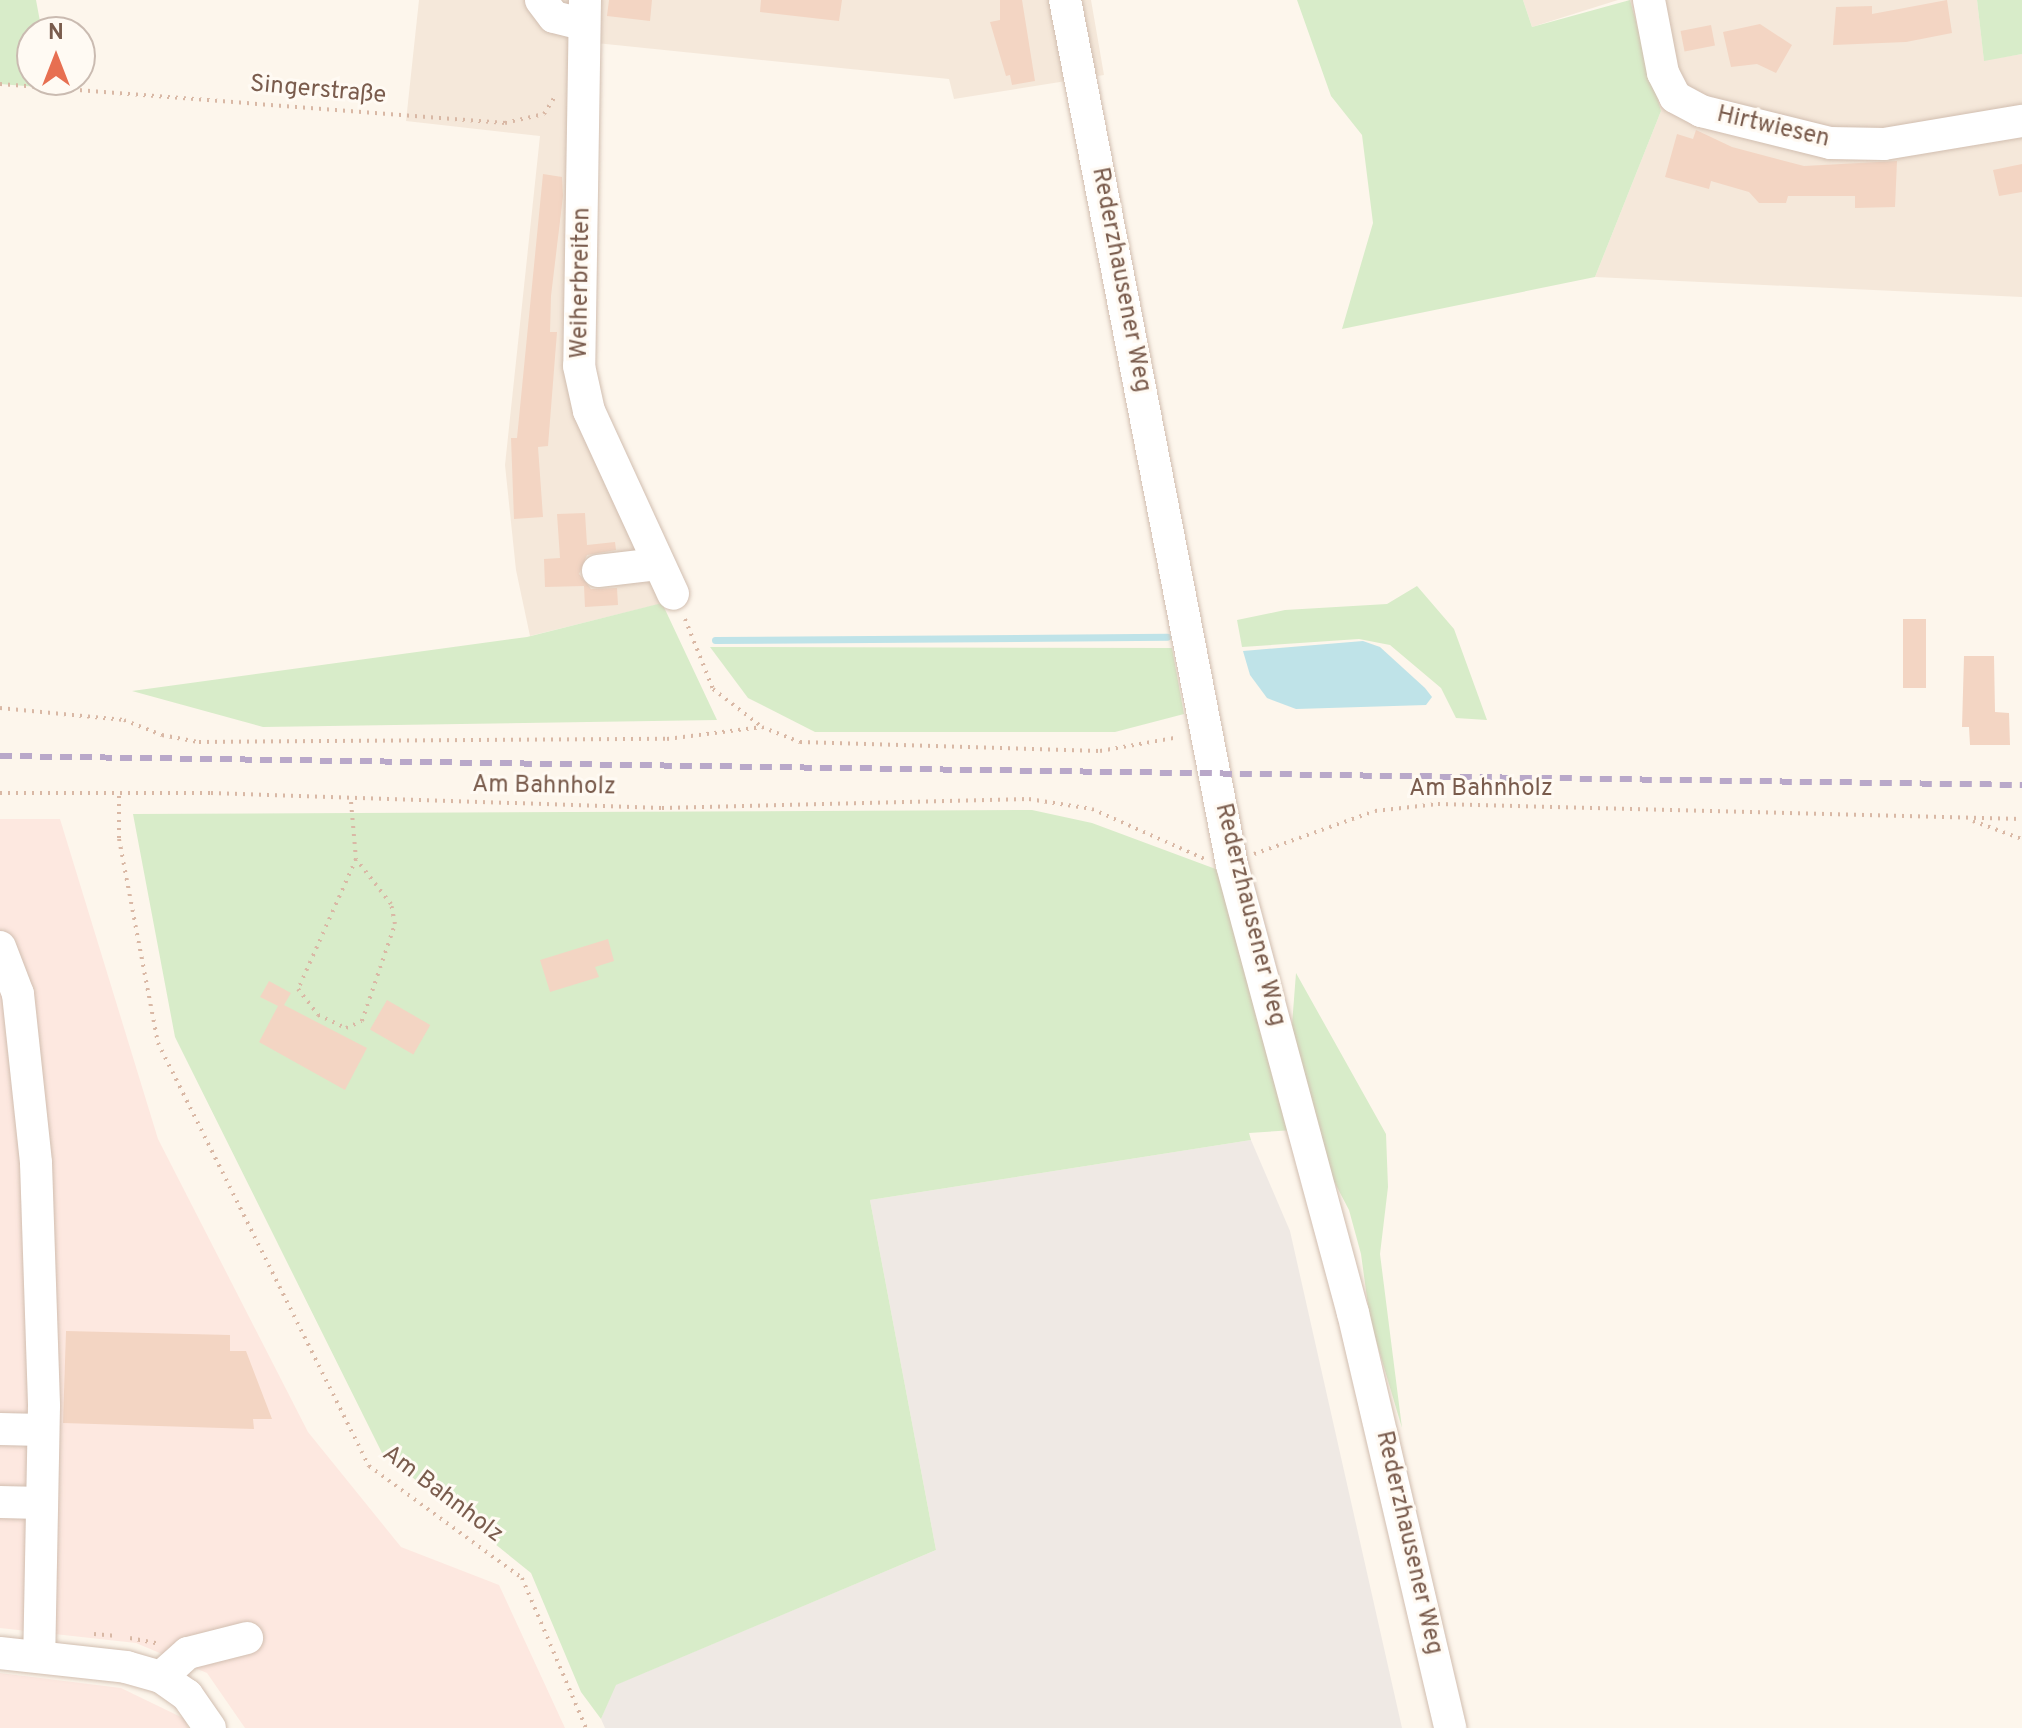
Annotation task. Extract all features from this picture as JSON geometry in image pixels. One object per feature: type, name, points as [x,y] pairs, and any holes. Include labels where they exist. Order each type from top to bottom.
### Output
[{"type":"street","points":[[541,0],[554,17],[584,12]]},
{"type":"street","name":"Rederzhausener Weg","points":[[1065,0],[1208,728],[1232,865],[1353,1313],[1450,1728]]},
{"type":"street","name":"Hirtwiesen","points":[[1649,0],[1663,73],[1675,97],[1701,111],[1830,143],[1884,144],[2022,121]]},
{"type":"street","name":"Weiherbreiten","points":[[584,12],[586,141],[579,366],[589,411],[673,594]]},
{"type":"street","points":[[598,571],[658,564]]},
{"type":"street","points":[[0,947],[18,994],[36,1163],[43,1430],[39,1656]]},
{"type":"street","points":[[0,1429],[43,1430]]},
{"type":"street","points":[[0,1502],[42,1503]]},
{"type":"street","points":[[161,1677],[188,1653],[247,1638]]},
{"type":"street","points":[[0,1653],[39,1656],[161,1677],[187,1695],[210,1728]]},
{"type":"path","name":"Singerstraße","points":[[0,84],[505,123],[544,114],[560,88]]},
{"type":"path","points":[[673,594],[713,689],[762,727],[800,742],[1100,751],[1208,728]]},
{"type":"path","points":[[0,708],[124,720],[162,735],[199,742],[667,739],[762,727]]},
{"type":"path","points":[[0,793],[81,791],[119,796]]},
{"type":"path","name":"Am Bahnholz","points":[[586,1728],[522,1578],[369,1466],[340,1409],[158,1043],[119,839],[119,796],[211,793],[351,802],[662,808],[1029,799],[1092,809],[1194,857],[1232,865],[1282,841],[1375,811],[1438,804],[2022,819]]},
{"type":"path","points":[[351,802],[356,859],[298,989],[318,1015],[346,1028],[362,1021],[395,924],[391,904],[356,859]]},
{"type":"path","points":[[1967,818],[2022,839]]},
{"type":"shaded area","points":[[419,0],[1091,0],[1104,75],[954,99],[949,79],[596,43],[591,341],[596,392],[684,598],[530,636],[516,570],[505,465],[540,136],[406,121]]},
{"type":"shaded area","points":[[1523,0],[1618,0],[1532,27]]},
{"type":"shaded area","points":[[1630,0],[1977,0],[1984,60],[2022,54],[2022,297],[1595,277],[1661,111]]},
{"type":"shaded area","points":[[0,819],[60,819],[158,1139],[308,1432],[401,1547],[499,1585],[565,1728],[245,1728],[207,1673],[136,1643],[0,1628]]},
{"type":"shaded area","points":[[1251,1140],[1290,1231],[1402,1728],[605,1728],[601,1719],[615,1685],[936,1550],[870,1200]]},
{"type":"shaded area","points":[[0,1673],[121,1688],[185,1719],[188,1728],[0,1728]]},
{"type":"green space","points":[[0,0],[36,0],[39,16],[16,16],[16,85],[0,84]]},
{"type":"green space","points":[[1297,0],[1523,0],[1532,27],[1630,0],[1661,111],[1595,277],[1342,329],[1373,223],[1362,135],[1331,96]]},
{"type":"green space","points":[[1977,0],[2022,0],[2022,54],[1984,61]]},
{"type":"green space","points":[[1417,586],[1454,629],[1487,720],[1456,718],[1441,688],[1390,645],[1359,639],[1242,647],[1237,620],[1285,610],[1387,604]]},
{"type":"green space","points":[[662,603],[717,720],[263,727],[132,691],[527,637]]},
{"type":"green space","points":[[710,647],[1172,648],[1184,714],[1115,732],[815,732],[748,698]]},
{"type":"green space","points":[[1032,810],[1092,823],[1221,871],[1259,1028],[1294,1130],[1249,1133],[1251,1140],[870,1200],[936,1550],[616,1685],[601,1719],[581,1692],[531,1573],[382,1453],[175,1037],[133,814]]},
{"type":"green space","points":[[1296,973],[1386,1134],[1388,1187],[1380,1254],[1402,1428],[1370,1320],[1361,1254],[1349,1210],[1326,1166],[1305,1091],[1292,1025]]},
{"type":"water","points":[[1363,641],[1380,647],[1425,688],[1432,697],[1426,705],[1296,709],[1267,698],[1250,675],[1243,651]]},
{"type":"building","points":[[609,0],[652,0],[650,21],[607,16]]},
{"type":"building","points":[[761,0],[842,0],[839,21],[760,12]]},
{"type":"building","points":[[1000,0],[1022,0],[1035,81],[1012,85],[1010,75],[1006,76],[990,22],[1000,20]]},
{"type":"building","points":[[1947,0],[1952,33],[1906,42],[1833,45],[1836,7],[1872,6],[1872,14]]},
{"type":"building","points":[[1760,24],[1792,45],[1776,73],[1757,64],[1731,67],[1723,32]]},
{"type":"building","points":[[1711,25],[1715,46],[1685,52],[1681,31]]},
{"type":"building","points":[[1696,130],[1732,147],[1804,166],[1897,161],[1895,207],[1855,208],[1855,196],[1788,196],[1786,203],[1759,203],[1749,192],[1711,181],[1709,189],[1665,177],[1677,134],[1693,139]]},
{"type":"building","points":[[2022,164],[2022,192],[1999,196],[1993,170]]},
{"type":"building","points":[[543,174],[562,177],[563,196],[551,296],[550,332],[557,332],[548,446],[538,447],[543,517],[514,519],[511,438],[517,438]]},
{"type":"building","points":[[585,513],[587,545],[615,542],[616,550],[587,555],[579,574],[591,589],[617,588],[618,605],[585,607],[584,586],[545,587],[544,559],[560,558],[557,514]]},
{"type":"building","points":[[1903,619],[1926,619],[1926,688],[1903,688]]},
{"type":"building","points":[[1964,656],[1994,656],[1995,712],[2009,713],[2010,745],[1970,745],[1969,727],[1962,727]]},
{"type":"building","points":[[608,939],[614,961],[595,967],[599,977],[550,992],[540,960]]},
{"type":"building","points":[[269,981],[291,993],[284,1005],[367,1048],[345,1090],[259,1042],[278,1006],[260,997]]},
{"type":"building","points":[[387,1000],[430,1025],[413,1054],[370,1029]]},
{"type":"building","points":[[66,1331],[230,1335],[230,1351],[246,1351],[272,1419],[253,1419],[254,1429],[63,1423]]},
{"type":"waterway","points":[[715,640],[1167,637]]},
{"type":"railway","points":[[0,756],[2022,785]]}]
